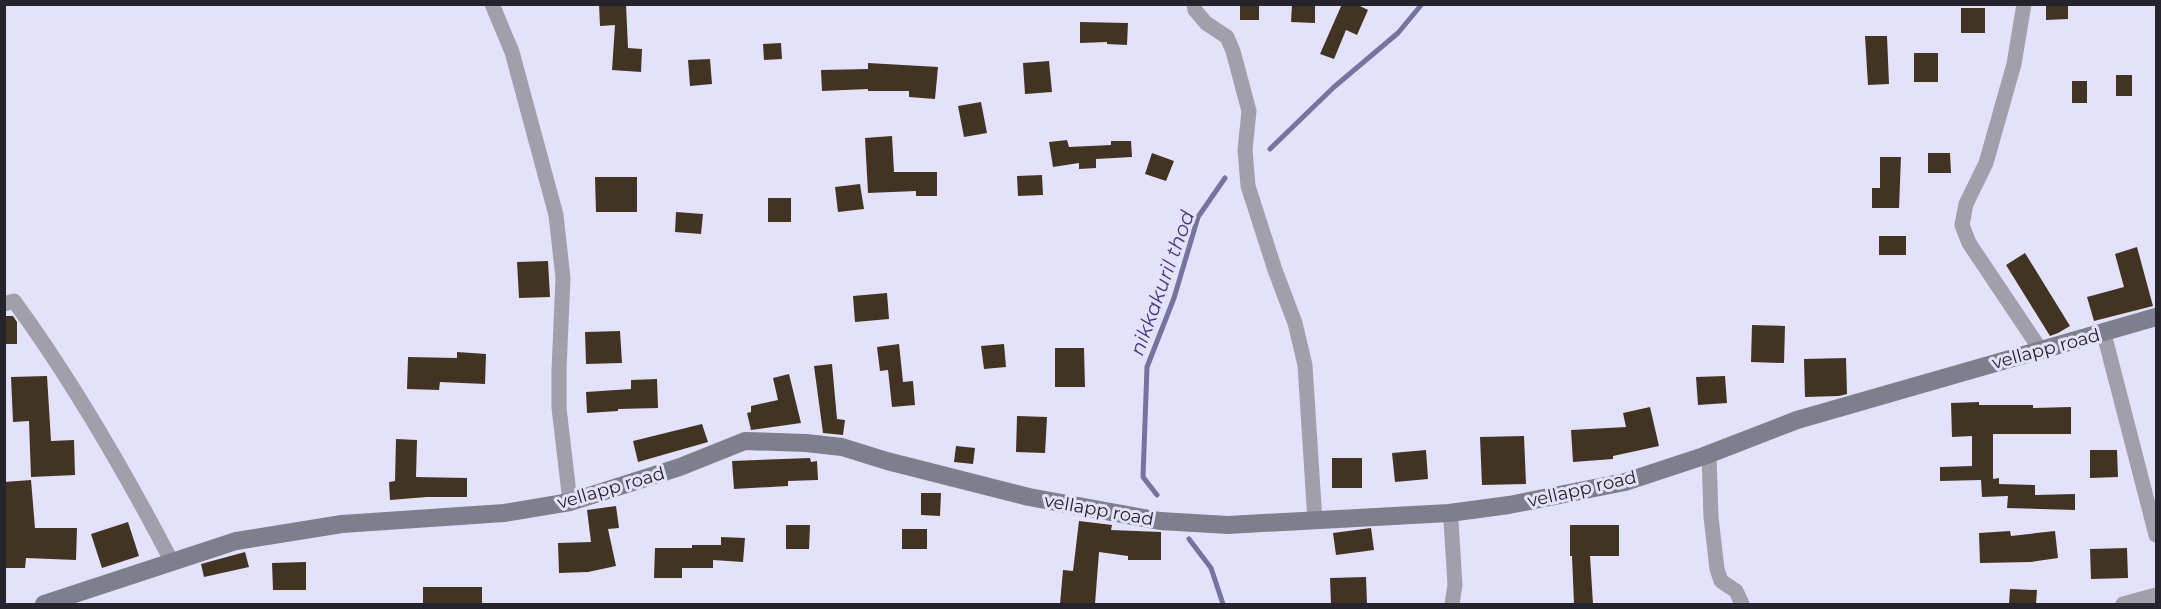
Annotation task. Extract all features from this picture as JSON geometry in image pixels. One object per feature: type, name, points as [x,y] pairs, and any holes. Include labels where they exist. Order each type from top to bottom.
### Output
[{"type":"main road","name":"vellapp road","points":[[44,604],[236,541],[342,524],[504,513],[570,502],[680,467],[745,441],[842,447],[887,461],[1029,497],[1160,521],[1228,525],[1449,513],[1509,505],[1625,482],[1709,454],[1797,420],[2157,317]]},
{"type":"street","points":[[492,4],[512,52],[556,215],[563,278],[559,408],[570,502]]},
{"type":"street","points":[[1194,4],[1195,10],[1206,23],[1227,37],[1249,111],[1245,150],[1248,186],[1275,270],[1295,322],[1305,365],[1315,521]]},
{"type":"street","points":[[2024,4],[2014,64],[1986,163],[1966,204],[1962,225],[1969,243],[2040,349]]},
{"type":"street","points":[[4,304],[14,301],[88,413],[125,474],[172,562]]},
{"type":"street","points":[[2104,334],[2157,535]]},
{"type":"street","points":[[1709,454],[1711,517],[1717,569],[1721,581],[1736,591],[1742,604]]},
{"type":"street","points":[[1449,513],[1455,585],[1452,604]]},
{"type":"street","points":[[2123,604],[2157,595]]},
{"type":"building","points":[[599,4],[626,4],[628,48],[642,49],[641,72],[612,70],[615,25],[600,26]]},
{"type":"building","points":[[1240,4],[1259,4],[1259,20],[1240,20]]},
{"type":"building","points":[[1292,4],[1315,4],[1315,23],[1291,22]]},
{"type":"building","points":[[1342,4],[1356,4],[1368,10],[1357,35],[1346,30],[1334,59],[1320,54]]},
{"type":"building","points":[[2046,4],[2068,4],[2068,19],[2046,20]]},
{"type":"building","points":[[1961,8],[1985,8],[1985,33],[1961,33]]},
{"type":"building","points":[[1080,22],[1128,23],[1127,45],[1107,44],[1107,42],[1080,43]]},
{"type":"building","points":[[1865,36],[1887,36],[1889,84],[1868,85]]},
{"type":"building","points":[[781,43],[782,59],[764,60],[763,44]]},
{"type":"building","points":[[1914,53],[1938,53],[1938,82],[1914,82]]},
{"type":"building","points":[[710,59],[712,84],[690,86],[688,60]]},
{"type":"building","points":[[1049,61],[1052,92],[1025,94],[1023,63]]},
{"type":"building","points":[[868,63],[938,67],[935,99],[909,97],[909,91],[868,91],[868,89],[822,91],[821,70],[868,69]]},
{"type":"building","points":[[2116,75],[2132,75],[2132,96],[2116,96]]},
{"type":"building","points":[[2072,81],[2087,81],[2087,103],[2072,103]]},
{"type":"building","points":[[981,102],[987,133],[964,137],[958,106]]},
{"type":"building","points":[[892,136],[894,172],[937,172],[937,196],[916,196],[916,191],[868,193],[865,138]]},
{"type":"building","points":[[1067,140],[1069,147],[1111,145],[1111,141],[1131,141],[1132,157],[1096,159],[1096,168],[1079,169],[1079,163],[1053,167],[1049,142]]},
{"type":"building","points":[[1152,153],[1174,161],[1166,181],[1145,174]]},
{"type":"building","points":[[1928,153],[1950,153],[1951,173],[1928,173]]},
{"type":"building","points":[[1880,157],[1901,157],[1899,208],[1872,208],[1872,188],[1880,188]]},
{"type":"building","points":[[1042,175],[1043,195],[1018,196],[1017,176]]},
{"type":"building","points":[[595,177],[637,177],[637,212],[596,212]]},
{"type":"building","points":[[860,184],[864,209],[838,212],[835,187]]},
{"type":"building","points":[[768,198],[791,198],[791,222],[768,222]]},
{"type":"building","points":[[676,212],[703,214],[701,234],[675,232]]},
{"type":"building","points":[[1879,236],[1906,236],[1906,255],[1879,255]]},
{"type":"building","points":[[2137,247],[2153,306],[2094,321],[2087,297],[2124,287],[2115,254]]},
{"type":"building","points":[[2025,253],[2070,326],[2050,336],[2006,265]]},
{"type":"building","points":[[548,261],[550,297],[519,298],[517,262]]},
{"type":"building","points":[[887,293],[889,319],[855,322],[853,296]]},
{"type":"building","points":[[4,316],[13,316],[17,322],[17,344],[4,344]]},
{"type":"building","points":[[1752,325],[1785,326],[1784,363],[1751,362]]},
{"type":"building","points":[[620,331],[622,363],[586,364],[585,332]]},
{"type":"building","points":[[899,344],[903,382],[913,381],[915,405],[892,407],[888,370],[880,371],[877,347]]},
{"type":"building","points":[[1004,344],[1006,367],[984,369],[981,346]]},
{"type":"building","points":[[1055,348],[1084,348],[1085,387],[1055,387]]},
{"type":"building","points":[[457,352],[486,354],[485,384],[440,382],[439,390],[407,389],[408,357],[457,358]]},
{"type":"building","points":[[1846,358],[1847,394],[1805,397],[1804,359]]},
{"type":"building","points":[[832,364],[837,419],[845,420],[843,435],[823,433],[814,366]]},
{"type":"building","points":[[789,374],[801,423],[751,430],[747,413],[751,412],[751,406],[778,400],[773,378]]},
{"type":"building","points":[[47,376],[51,441],[74,440],[75,475],[31,477],[29,421],[13,422],[11,377]]},
{"type":"building","points":[[1725,376],[1727,403],[1698,405],[1696,377]]},
{"type":"building","points":[[657,379],[658,408],[618,409],[618,411],[587,413],[586,392],[631,389],[631,380]]},
{"type":"building","points":[[1979,402],[1979,405],[2033,405],[2033,408],[2071,407],[2071,434],[1993,434],[1993,479],[1999,478],[1999,484],[2035,485],[2035,495],[2075,494],[2075,510],[2007,508],[2008,496],[1982,497],[1981,480],[1940,481],[1940,467],[1972,466],[1972,436],[1952,437],[1951,403]]},
{"type":"building","points":[[1650,407],[1659,446],[1613,456],[1613,459],[1573,462],[1571,430],[1626,427],[1623,413]]},
{"type":"building","points":[[1017,416],[1047,417],[1045,453],[1016,452]]},
{"type":"building","points":[[702,424],[708,442],[638,462],[633,441]]},
{"type":"building","points":[[1524,436],[1526,484],[1482,485],[1480,437]]},
{"type":"building","points":[[396,439],[417,440],[416,477],[467,478],[467,497],[390,500],[389,482],[395,481]]},
{"type":"building","points":[[956,446],[975,448],[973,464],[954,462]]},
{"type":"building","points":[[1426,450],[1428,479],[1395,482],[1392,453]]},
{"type":"building","points":[[2090,450],[2117,450],[2118,477],[2090,478]]},
{"type":"building","points":[[810,458],[811,462],[817,461],[818,480],[788,481],[788,486],[734,489],[732,461]]},
{"type":"building","points":[[1332,458],[1362,458],[1362,488],[1332,488]]},
{"type":"building","points":[[31,480],[35,528],[77,528],[76,560],[26,558],[25,568],[4,568],[4,482]]},
{"type":"building","points":[[921,493],[941,493],[940,516],[921,515]]},
{"type":"building","points":[[616,506],[619,528],[608,529],[616,566],[588,572],[559,573],[558,543],[591,542],[587,510]]},
{"type":"building","points":[[1079,521],[1112,525],[1111,530],[1161,532],[1161,560],[1128,560],[1128,556],[1099,552],[1095,604],[1060,604],[1063,570],[1073,571]]},
{"type":"building","points":[[128,522],[139,556],[102,568],[91,534]]},
{"type":"building","points":[[786,525],[810,525],[809,549],[786,549]]},
{"type":"building","points":[[1570,525],[1619,525],[1619,556],[1590,556],[1593,604],[1574,604]]},
{"type":"building","points":[[1371,528],[1374,550],[1336,555],[1333,533]]},
{"type":"building","points":[[902,529],[927,529],[927,549],[902,549]]},
{"type":"building","points":[[2010,531],[2011,536],[2055,531],[2058,558],[2031,562],[1980,563],[1979,533]]},
{"type":"building","points":[[721,537],[745,538],[743,562],[713,560],[713,568],[682,568],[682,578],[654,578],[655,548],[721,545]]},
{"type":"building","points":[[2127,548],[2128,578],[2091,579],[2090,549]]},
{"type":"building","points":[[245,552],[249,567],[204,577],[201,564]]},
{"type":"building","points":[[306,562],[306,590],[273,590],[272,563]]},
{"type":"building","points":[[1366,577],[1367,604],[1331,604],[1330,578]]},
{"type":"building","points":[[423,587],[482,587],[482,604],[423,604]]},
{"type":"building","points":[[2010,589],[2037,590],[2036,604],[2009,604]]},
{"type":"waterway","name":"nikkakuril thod","points":[[1270,149],[1334,87],[1398,33],[1422,4]]},
{"type":"waterway","name":"nikkakuril thod","points":[[1157,495],[1143,477],[1147,367],[1174,298],[1198,217],[1225,178]]},
{"type":"waterway","points":[[1189,539],[1211,568],[1223,604]]}]
